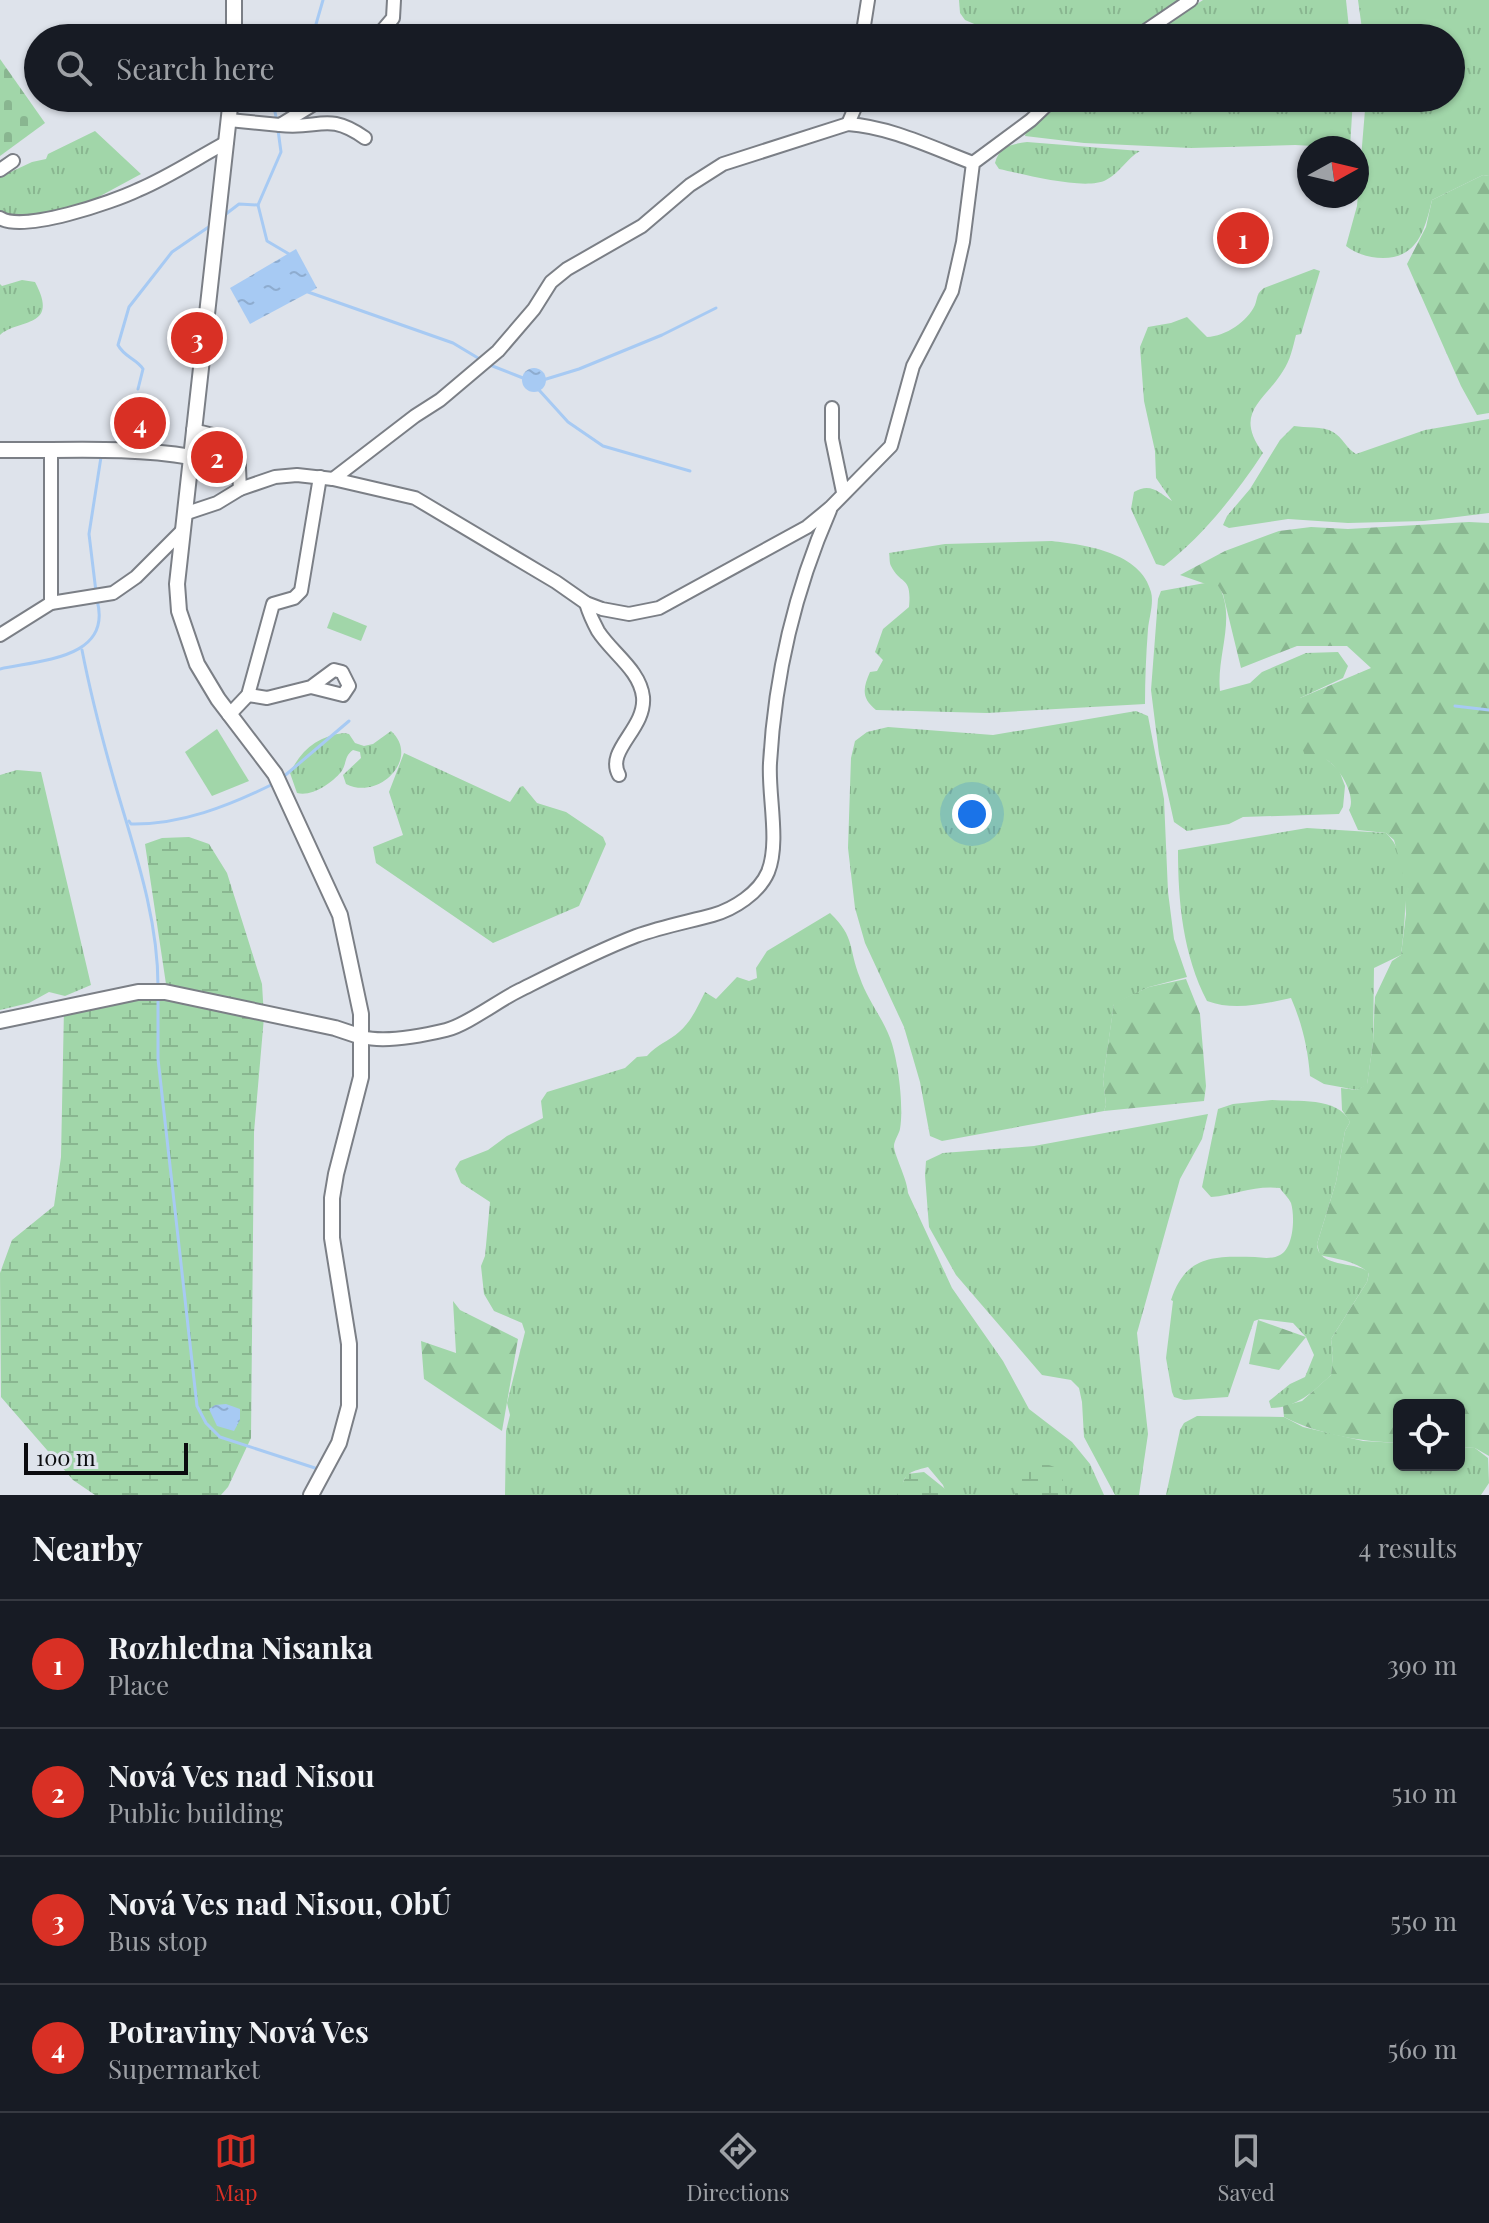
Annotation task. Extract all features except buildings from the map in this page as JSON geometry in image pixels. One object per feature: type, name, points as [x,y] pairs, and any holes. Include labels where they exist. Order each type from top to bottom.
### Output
[{"type":"street","points":[[234,0],[234,24]]},
{"type":"street","points":[[388,24],[393,18],[394,0]]},
{"type":"street","points":[[864,24],[868,0]]},
{"type":"street","points":[[1156,24],[1191,0]]},
{"type":"street","points":[[230,112],[177,584],[179,611],[197,664],[229,715],[275,774],[340,915],[361,1014],[361,1077],[332,1198],[332,1238],[349,1344],[349,1406],[339,1443],[311,1495]]},
{"type":"street","points":[[280,125],[301,112]]},
{"type":"street","points":[[848,124],[855,112]]},
{"type":"street","points":[[184,514],[275,477],[297,475],[327,478],[415,498],[586,603],[629,614],[659,608],[807,527],[891,446],[913,366],[952,291],[963,242],[973,163],[1039,112]]},
{"type":"street","points":[[229,120],[291,126],[338,122],[365,138]]},
{"type":"street","points":[[229,715],[248,695],[273,604],[294,598],[301,591],[327,478],[440,400],[498,351],[534,309],[551,282],[567,269],[642,226],[690,185],[723,164],[848,124],[878,129],[973,163]]},
{"type":"street","points":[[0,218],[19,222],[85,210],[138,191],[227,142]]},
{"type":"street","points":[[0,170],[13,161]]},
{"type":"street","points":[[832,408],[832,439],[843,492]]},
{"type":"street","points":[[193,430],[231,438],[238,448],[240,489]]},
{"type":"street","points":[[0,450],[105,448],[149,450],[191,457]]},
{"type":"street","points":[[51,450],[51,603]]},
{"type":"street","points":[[0,1021],[138,992],[165,992],[322,1025],[375,1040],[449,1029],[512,994],[618,944],[661,928],[725,912],[750,895],[768,872],[773,845],[770,763],[780,673],[788,632],[830,508]]},
{"type":"street","points":[[807,527],[818,537]]},
{"type":"street","points":[[0,635],[51,603],[98,598],[113,593],[136,577],[181,532]]},
{"type":"street","points":[[586,603],[599,633],[637,677],[644,700],[634,730],[616,755],[614,767],[619,775]]},
{"type":"street","points":[[248,695],[267,698],[311,687]]},
{"type":"green space","points":[[959,0],[1180,0],[1144,24],[974,24],[965,20],[960,13]]},
{"type":"green space","points":[[1203,0],[1346,0],[1349,24],[1166,24]]},
{"type":"green space","points":[[1358,0],[1489,0],[1489,176],[1483,175],[1432,200],[1423,231],[1404,253],[1383,258],[1354,251],[1346,246],[1356,208],[1369,208],[1369,136],[1363,136],[1365,112],[1465,112],[1465,24],[1361,24]]},
{"type":"green space","points":[[0,59],[24,93],[24,112],[37,112],[45,123],[0,156]]},
{"type":"green space","points":[[1048,112],[1352,112],[1351,136],[1297,136],[1297,145],[1191,148],[1084,143],[1025,136]]},
{"type":"green space","points":[[95,131],[141,174],[80,207],[11,217],[0,214],[0,177],[46,159],[48,154]]},
{"type":"green space","points":[[1027,142],[1140,151],[1111,177],[1096,183],[1054,180],[999,169],[995,163],[1003,149]]},
{"type":"green space","points":[[1483,175],[1489,176],[1489,413],[1477,415],[1407,264],[1426,227],[1432,200]]},
{"type":"green space","points":[[1314,269],[1320,271],[1301,334],[1296,335],[1285,367],[1251,417],[1254,439],[1263,453],[1205,528],[1164,566],[1156,564],[1131,509],[1134,492],[1145,488],[1172,501],[1156,478],[1155,451],[1144,401],[1140,347],[1148,327],[1187,317],[1207,337],[1221,334],[1247,317],[1264,288]]},
{"type":"green space","points":[[22,280],[35,282],[43,308],[34,320],[0,335],[0,284]]},
{"type":"green space","points":[[1489,419],[1489,513],[1424,521],[1348,523],[1288,519],[1229,528],[1223,525],[1280,440],[1294,426],[1329,430],[1356,454],[1425,430]]},
{"type":"green space","points":[[1489,523],[1489,1456],[1475,1448],[1465,1447],[1465,1399],[1393,1399],[1393,1443],[1340,1436],[1284,1417],[1283,1406],[1302,1401],[1331,1375],[1331,1339],[1367,1282],[1369,1273],[1352,1263],[1320,1255],[1317,1244],[1336,1182],[1345,1131],[1350,1122],[1342,1110],[1341,1088],[1357,1090],[1367,1084],[1375,997],[1392,961],[1401,955],[1406,914],[1403,874],[1394,840],[1386,833],[1358,830],[1349,810],[1349,790],[1341,775],[1325,759],[1305,756],[1295,726],[1300,698],[1371,668],[1347,646],[1297,646],[1241,668],[1223,594],[1217,584],[1180,575],[1225,551],[1279,531],[1311,527],[1348,529]]},
{"type":"green space","points":[[1052,541],[1110,553],[1124,559],[1145,578],[1152,601],[1147,639],[1145,704],[987,713],[876,710],[871,706],[865,688],[870,672],[877,671],[883,660],[875,652],[883,629],[909,607],[909,590],[891,566],[889,553],[945,544]]},
{"type":"green space","points":[[1217,583],[1226,609],[1220,691],[1250,683],[1262,672],[1306,653],[1338,652],[1348,666],[1343,678],[1300,698],[1325,758],[1339,770],[1345,786],[1343,807],[1339,814],[1243,817],[1229,824],[1187,831],[1174,822],[1159,754],[1151,690],[1158,599],[1161,591]]},
{"type":"green space","points":[[333,612],[367,626],[361,641],[327,628]]},
{"type":"green space","points":[[1136,711],[1148,716],[1164,799],[1168,892],[1174,939],[1187,977],[1149,987],[1114,1004],[1103,1079],[1104,1111],[942,1141],[930,1136],[920,1082],[904,1027],[865,943],[855,908],[848,848],[851,758],[855,741],[867,732],[888,727],[993,735]]},
{"type":"green space","points":[[217,729],[249,781],[212,796],[185,752]]},
{"type":"green space","points":[[391,731],[399,742],[401,753],[399,764],[383,782],[359,788],[346,784],[343,775],[361,758],[360,752],[353,750],[341,772],[332,780],[315,791],[297,793],[290,773],[299,757],[311,746],[326,737],[344,733],[364,746],[373,744]]},
{"type":"green space","points":[[404,753],[510,802],[523,786],[537,803],[566,812],[603,837],[606,844],[579,906],[493,943],[376,863],[373,847],[403,835],[389,792]]},
{"type":"green space","points":[[17,770],[41,772],[91,985],[65,996],[49,992],[29,1003],[0,1010],[0,775]]},
{"type":"green space","points":[[1307,828],[1386,833],[1395,844],[1404,873],[1401,955],[1374,968],[1373,1043],[1367,1085],[1357,1090],[1324,1084],[1310,1076],[1304,1036],[1291,998],[1238,1006],[1207,1001],[1187,947],[1179,889],[1178,850]]},
{"type":"green space","points":[[189,837],[209,844],[227,873],[262,984],[264,1017],[254,1132],[251,1438],[228,1487],[221,1495],[95,1495],[73,1480],[1,1397],[0,1273],[12,1240],[54,1206],[61,1157],[64,1008],[152,998],[166,984],[145,844],[162,838]]},
{"type":"green space","points":[[830,913],[848,937],[863,986],[893,1047],[901,1108],[895,1150],[908,1193],[952,1288],[1003,1361],[1029,1409],[1072,1442],[1090,1464],[1104,1495],[947,1495],[928,1467],[905,1478],[902,1495],[505,1495],[506,1431],[510,1415],[507,1403],[525,1332],[522,1323],[494,1311],[484,1294],[481,1266],[485,1256],[490,1202],[461,1183],[455,1169],[460,1161],[488,1150],[507,1136],[543,1118],[541,1101],[547,1092],[625,1068],[637,1057],[647,1056],[683,1028],[705,992],[716,999],[737,977],[749,981],[757,978],[756,968],[767,951]]},
{"type":"green space","points":[[1186,979],[1200,1014],[1206,1086],[1204,1101],[1104,1111],[1103,1079],[1114,1003],[1149,987]]},
{"type":"green space","points":[[1272,1100],[1326,1104],[1344,1114],[1350,1122],[1345,1131],[1336,1182],[1317,1244],[1319,1252],[1330,1261],[1369,1272],[1367,1282],[1331,1339],[1331,1375],[1304,1398],[1271,1408],[1269,1401],[1290,1384],[1305,1377],[1314,1355],[1306,1337],[1293,1323],[1260,1319],[1254,1321],[1228,1397],[1184,1400],[1174,1397],[1166,1358],[1171,1300],[1185,1274],[1193,1266],[1214,1258],[1277,1256],[1285,1251],[1291,1239],[1292,1209],[1280,1188],[1211,1197],[1202,1187],[1218,1109],[1233,1104]]},
{"type":"green space","points":[[1208,1114],[1202,1139],[1180,1179],[1137,1333],[1148,1434],[1139,1495],[1115,1495],[1084,1437],[1079,1388],[1071,1380],[1042,1375],[956,1275],[929,1227],[926,1161],[943,1153],[1034,1146]]},
{"type":"green space","points":[[453,1301],[460,1310],[518,1339],[502,1431],[424,1379],[421,1341],[456,1353]]},
{"type":"green space","points":[[1258,1320],[1306,1337],[1279,1370],[1249,1364]]},
{"type":"green space","points":[[1197,1416],[1284,1417],[1303,1427],[1363,1441],[1393,1443],[1393,1471],[1465,1471],[1465,1447],[1475,1448],[1488,1458],[1489,1483],[1481,1495],[1166,1495],[1184,1423]]},
{"type":"green space","points":[[1027,1457],[1060,1469],[1066,1495],[1015,1495],[1019,1468]]},
{"type":"green space","points":[[924,1472],[952,1495],[897,1495],[907,1474]]},
{"type":"water","points":[[296,249],[317,288],[250,324],[230,288]]},
{"type":"water","points":[[534,368],[543,371],[546,380],[543,389],[534,392],[525,389],[522,380],[525,371]]},
{"type":"water","points":[[226,1404],[240,1409],[240,1420],[234,1431],[217,1426],[209,1409]]},
{"type":"waterway","points":[[316,24],[323,0]]},
{"type":"waterway","points":[[275,112],[277,122]]},
{"type":"waterway","points":[[222,217],[239,204],[258,205],[281,152],[278,130]]},
{"type":"waterway","points":[[258,205],[267,241],[289,254],[289,258]]},
{"type":"waterway","points":[[138,389],[143,369],[118,345],[129,307],[172,252],[213,224]]},
{"type":"waterway","points":[[308,292],[453,343],[483,361]]},
{"type":"waterway","points":[[543,380],[579,369],[662,335],[716,308]]},
{"type":"waterway","points":[[490,365],[523,378]]},
{"type":"waterway","points":[[539,390],[568,422],[603,446],[690,471]]},
{"type":"waterway","points":[[96,592],[89,534],[101,457]]},
{"type":"waterway","points":[[0,669],[52,659],[84,645],[94,634],[99,620],[97,600]]},
{"type":"waterway","points":[[82,650],[102,736],[150,910],[158,986]]},
{"type":"waterway","points":[[1455,706],[1489,710]]},
{"type":"waterway","points":[[282,778],[349,721]]},
{"type":"waterway","points":[[129,821],[131,824],[186,818],[222,807],[273,784]]},
{"type":"waterway","points":[[158,998],[158,1059],[197,1406],[206,1423],[220,1437],[318,1469]]},
{"type":"place","name":"Rozhledna Nisanka","points":[[1243,238]]},
{"type":"place","name":"Nová Ves nad Nisou, ObÚ","points":[[197,338]]},
{"type":"place","name":"Potraviny Nová Ves","points":[[140,423]]},
{"type":"place","name":"Nová Ves nad Nisou","points":[[217,457]]}]
